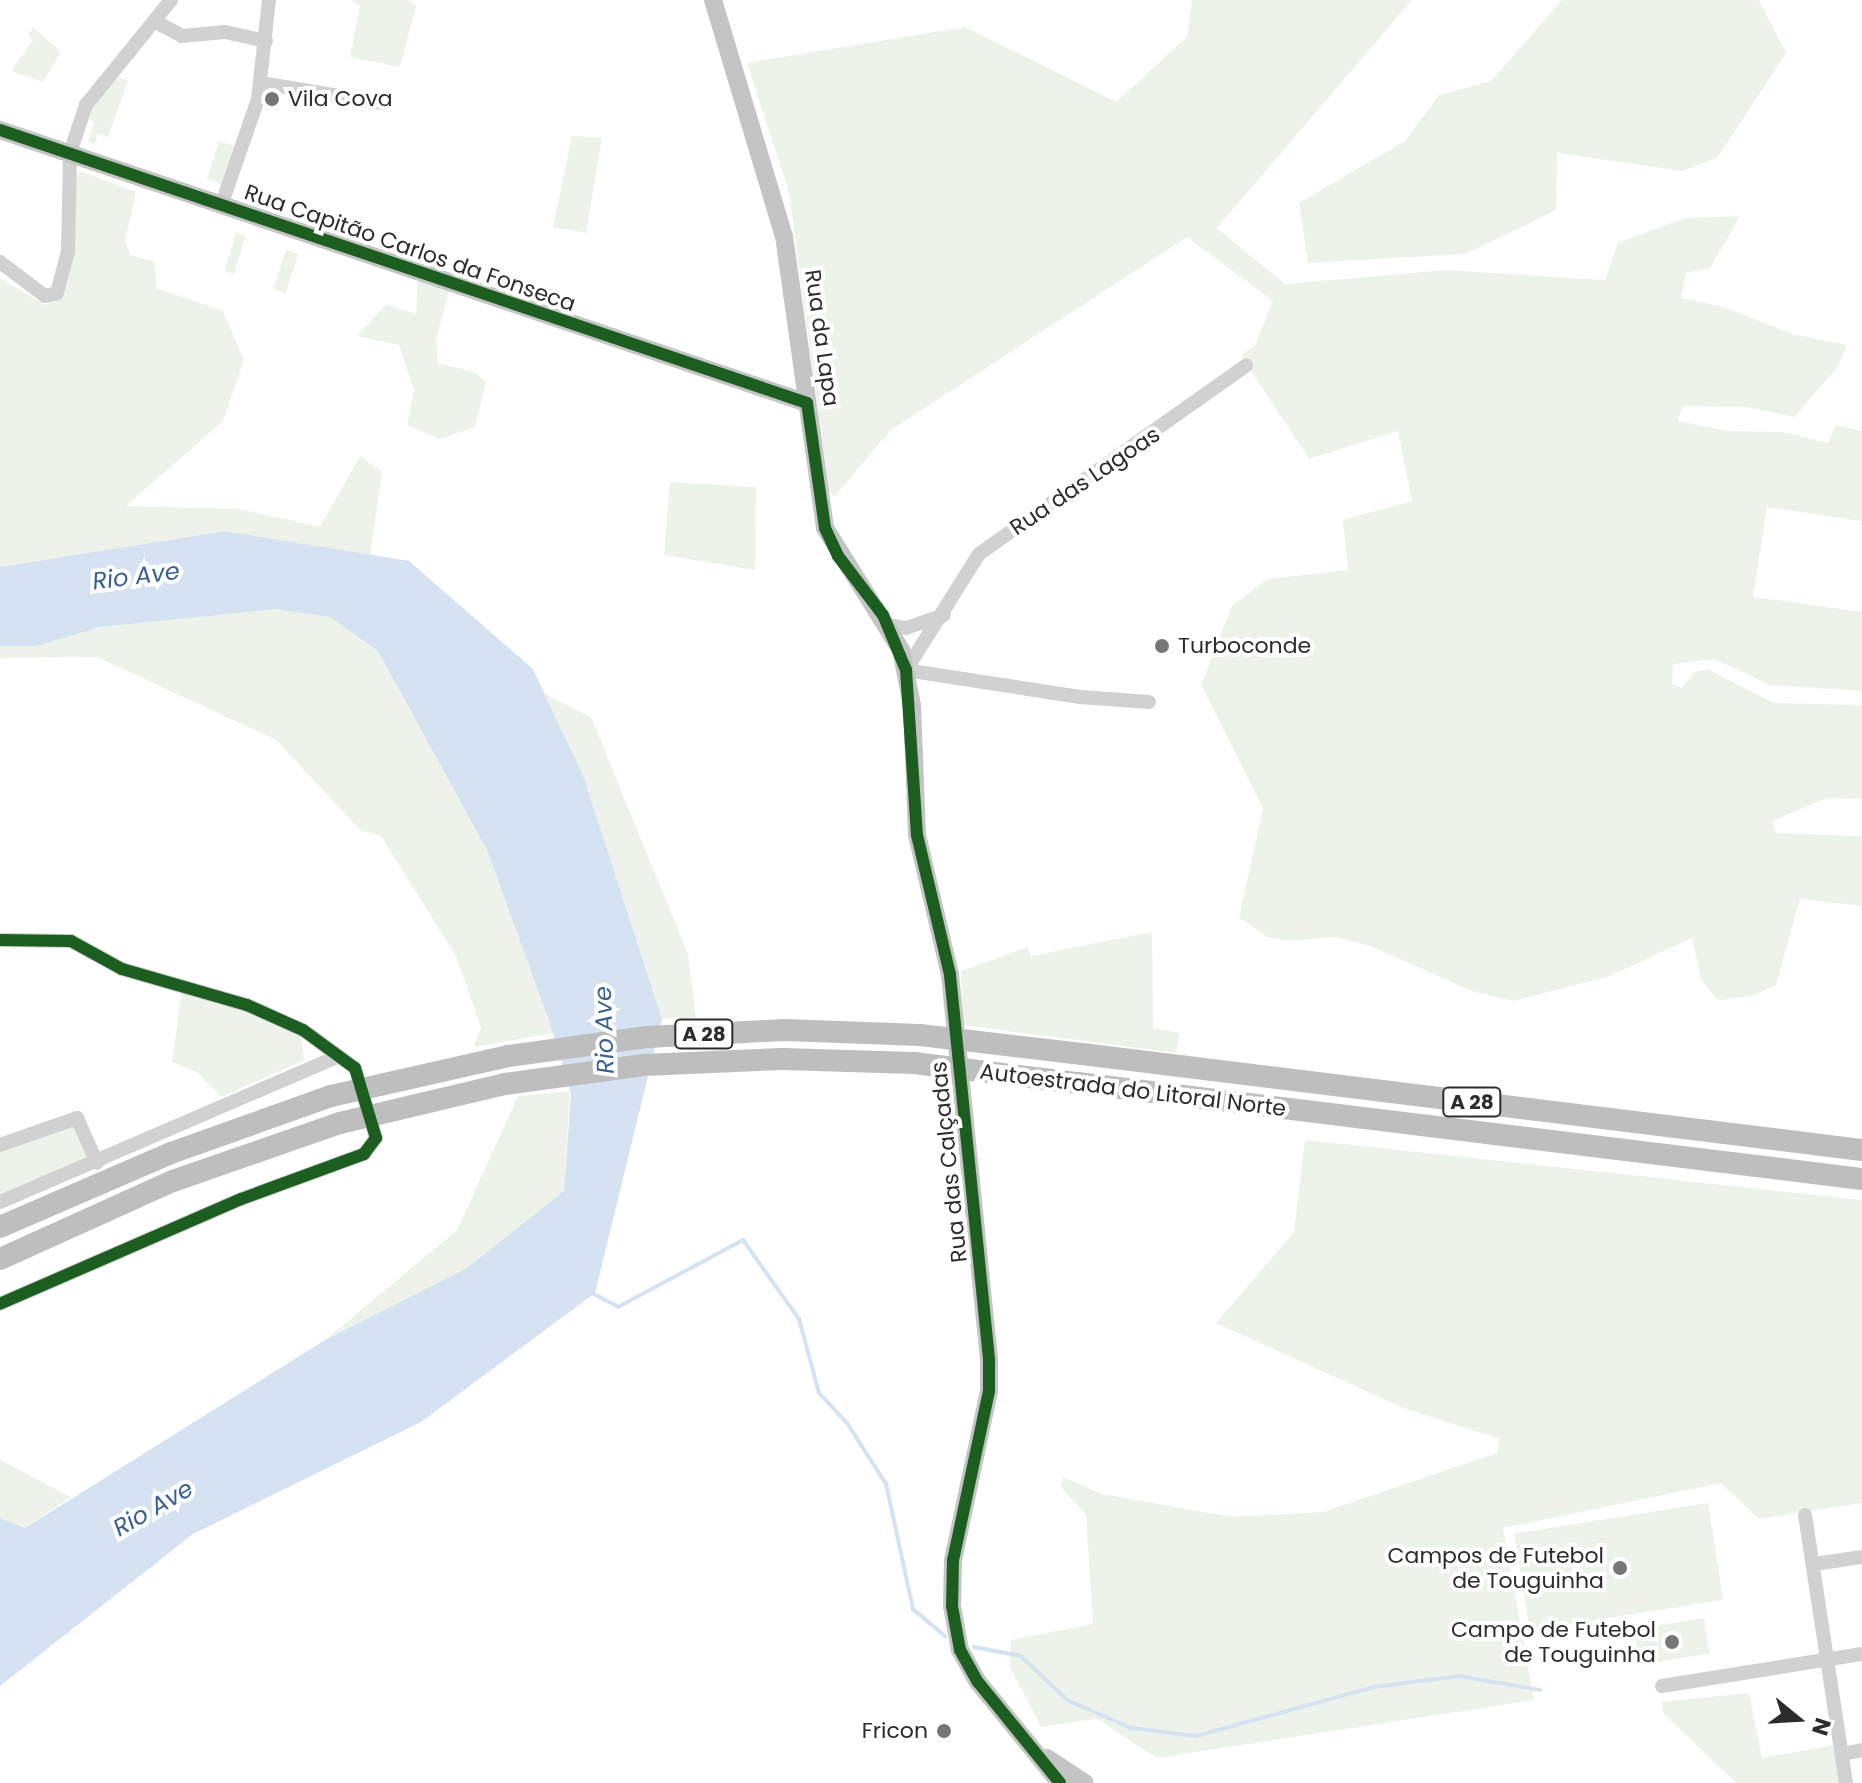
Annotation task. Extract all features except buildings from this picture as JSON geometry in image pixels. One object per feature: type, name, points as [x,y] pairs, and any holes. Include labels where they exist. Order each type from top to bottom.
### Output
[{"type":"highway","name":"Autoestrada do Litoral Norte","points":[[0,1227],[171,1153],[331,1096],[508,1056],[647,1037],[785,1030],[920,1035],[1862,1150]]},
{"type":"highway","name":"Autoestrada do Litoral Norte","points":[[0,1259],[173,1181],[340,1123],[505,1084],[644,1065],[783,1059],[914,1063],[1862,1179]]},
{"type":"main road","name":"Rua da Lapa","points":[[713,0],[784,236],[825,528],[838,556],[888,625],[906,670]]},
{"type":"main road","name":"Rua Capitão Carlos da Fonseca","points":[[0,130],[807,403]]},
{"type":"main road","name":"Rua das Calçadas","points":[[906,670],[917,835],[950,975],[989,1361],[989,1391],[953,1560],[952,1606],[960,1650],[1031,1748]]},
{"type":"main road","points":[[1031,1748],[1060,1783]]},
{"type":"main road","points":[[1031,1748],[1085,1783]]},
{"type":"street","points":[[0,262],[45,296],[57,293],[68,251],[70,153],[86,105],[171,0]]},
{"type":"street","points":[[221,206],[261,83],[269,0]]},
{"type":"street","points":[[154,21],[182,36],[225,32],[266,41]]},
{"type":"street","points":[[261,83],[382,103]]},
{"type":"street","name":"Rua das Lagoas","points":[[906,670],[945,615],[979,554],[1246,366]]},
{"type":"street","points":[[888,625],[906,628],[945,615]]},
{"type":"street","points":[[906,670],[1080,697],[1149,702]]},
{"type":"street","points":[[0,940],[71,941],[122,969],[247,1005],[303,1030],[355,1068],[376,1138],[364,1154],[241,1199],[0,1304]]},
{"type":"street","points":[[0,1202],[97,1163],[336,1057]]},
{"type":"street","points":[[0,1145],[77,1118],[97,1163]]},
{"type":"street","points":[[1805,1515],[1846,1783]]},
{"type":"street","points":[[1814,1564],[1862,1557]]},
{"type":"street","points":[[1662,1686],[1862,1654]]},
{"type":"street","points":[[1842,1754],[1862,1750]]},
{"type":"shaded area","points":[[351,0],[409,0],[416,6],[400,67],[350,57],[360,6]]},
{"type":"shaded area","points":[[1192,0],[1412,0],[1217,228],[1285,284],[1446,270],[1605,280],[1618,243],[1685,218],[1740,216],[1710,268],[1686,273],[1681,298],[1724,307],[1795,335],[1847,345],[1837,368],[1794,417],[1747,407],[1684,406],[1677,421],[1728,431],[1784,432],[1828,443],[1836,425],[1862,431],[1862,521],[1767,507],[1753,597],[1862,612],[1862,691],[1770,685],[1714,659],[1673,664],[1672,684],[1682,688],[1694,672],[1707,669],[1774,703],[1862,705],[1862,799],[1827,798],[1772,821],[1776,833],[1862,836],[1862,906],[1800,899],[1776,985],[1752,996],[1718,1000],[1701,979],[1692,938],[1610,976],[1513,1001],[1472,991],[1370,946],[1334,937],[1288,941],[1267,937],[1239,917],[1263,809],[1201,685],[1232,606],[1267,579],[1348,570],[1343,520],[1412,501],[1398,431],[1309,459],[1241,356],[1255,345],[1273,301],[1187,237],[891,430],[834,497],[829,491],[789,192],[747,63],[965,27],[1116,102],[1187,37]]},
{"type":"shaded area","points":[[1562,0],[1759,0],[1786,53],[1717,158],[1682,171],[1557,153],[1556,210],[1466,254],[1308,263],[1299,203],[1405,141],[1439,95],[1491,81]]},
{"type":"shaded area","points":[[33,27],[61,52],[43,82],[11,71],[33,40],[28,35]]},
{"type":"shaded area","points":[[115,78],[128,80],[108,137],[98,134],[94,144],[88,142],[94,122],[87,116]]},
{"type":"shaded area","points":[[572,136],[602,138],[586,233],[553,227]]},
{"type":"shaded area","points":[[219,141],[234,146],[222,184],[207,179]]},
{"type":"shaded area","points":[[80,171],[136,192],[125,242],[131,255],[155,262],[156,288],[223,311],[244,360],[223,421],[126,506],[239,509],[320,527],[360,456],[382,472],[370,555],[225,531],[0,567],[0,278],[45,305],[65,294],[73,251],[75,178]]},
{"type":"shaded area","points":[[236,233],[246,236],[234,274],[224,271]]},
{"type":"shaded area","points":[[286,250],[298,254],[286,293],[273,289]]},
{"type":"shaded area","points":[[418,277],[450,289],[436,339],[438,363],[476,373],[486,382],[475,427],[440,439],[407,425],[414,391],[399,345],[357,336],[386,304],[416,314]]},
{"type":"shaded area","points":[[670,482],[756,487],[755,570],[664,555]]},
{"type":"shaded area","points":[[275,608],[330,617],[378,651],[487,850],[553,1033],[474,1047],[481,1028],[456,956],[381,836],[360,830],[276,740],[97,657],[0,658],[0,646],[37,646],[100,627]]},
{"type":"shaded area","points":[[544,693],[591,717],[688,954],[696,1018],[662,1019],[584,778]]},
{"type":"shaded area","points":[[1152,932],[1153,1028],[1180,1033],[1176,1053],[963,1025],[961,971],[1028,947],[1031,956]]},
{"type":"shaded area","points":[[182,990],[261,1016],[300,1035],[305,1060],[221,1097],[198,1073],[172,1062]]},
{"type":"shaded area","points":[[570,1091],[564,1191],[467,1268],[325,1340],[457,1230],[518,1096]]},
{"type":"shaded area","points":[[69,1124],[80,1131],[90,1156],[0,1199],[0,1149]]},
{"type":"shaded area","points":[[1305,1140],[1862,1200],[1862,1503],[1759,1519],[1721,1483],[1503,1528],[1534,1700],[1157,1758],[1097,1719],[1041,1727],[1010,1667],[1011,1640],[1093,1624],[1086,1515],[1060,1486],[1063,1477],[1102,1494],[1232,1517],[1323,1512],[1497,1453],[1500,1439],[1403,1408],[1216,1323],[1294,1232]]},
{"type":"shaded area","points":[[0,1460],[71,1497],[25,1528],[0,1518]]},
{"type":"shaded area","name":"Campos de Futebol de Touguinha","points":[[1708,1503],[1723,1600],[1530,1630],[1514,1534]]},
{"type":"shaded area","name":"Campo de Futebol de Touguinha","points":[[1704,1618],[1710,1654],[1640,1665],[1634,1629]]},
{"type":"shaded area","points":[[1749,1693],[1762,1758],[1835,1745],[1840,1783],[1736,1783],[1664,1714],[1661,1702]]},
{"type":"water","name":"Rio Ave","points":[[225,531],[409,561],[533,669],[584,778],[662,1019],[595,1293],[421,1422],[193,1534],[0,1686],[0,1518],[25,1528],[325,1340],[467,1268],[564,1191],[571,1094],[550,1024],[487,850],[378,651],[330,617],[275,609],[100,627],[37,646],[0,646],[0,567]]},
{"type":"waterway","points":[[592,1293],[618,1307],[743,1240],[799,1319],[819,1393],[847,1423],[886,1484],[913,1609],[945,1636]]},
{"type":"waterway","points":[[974,1647],[1021,1656],[1067,1700],[1131,1728],[1196,1736],[1374,1687],[1459,1676],[1540,1690]]},
{"type":"cycle path","points":[[0,130],[807,403],[825,528],[838,556],[883,615],[906,670],[917,835],[950,975],[989,1361],[989,1391],[953,1560],[952,1606],[960,1650],[978,1682],[1060,1783]]},
{"type":"cycle path","points":[[0,940],[71,941],[122,969],[247,1005],[303,1030],[355,1068],[376,1138],[364,1154],[241,1199],[0,1304]]},
{"type":"place","name":"Vila Cova","points":[[272,99]]},
{"type":"place","name":"Turboconde","points":[[1162,646]]},
{"type":"place","name":"Campos de Futebol de Touguinha","points":[[1620,1568]]},
{"type":"place","name":"Campo de Futebol de Touguinha","points":[[1672,1642]]},
{"type":"place","name":"Fricon","points":[[944,1731]]}]
